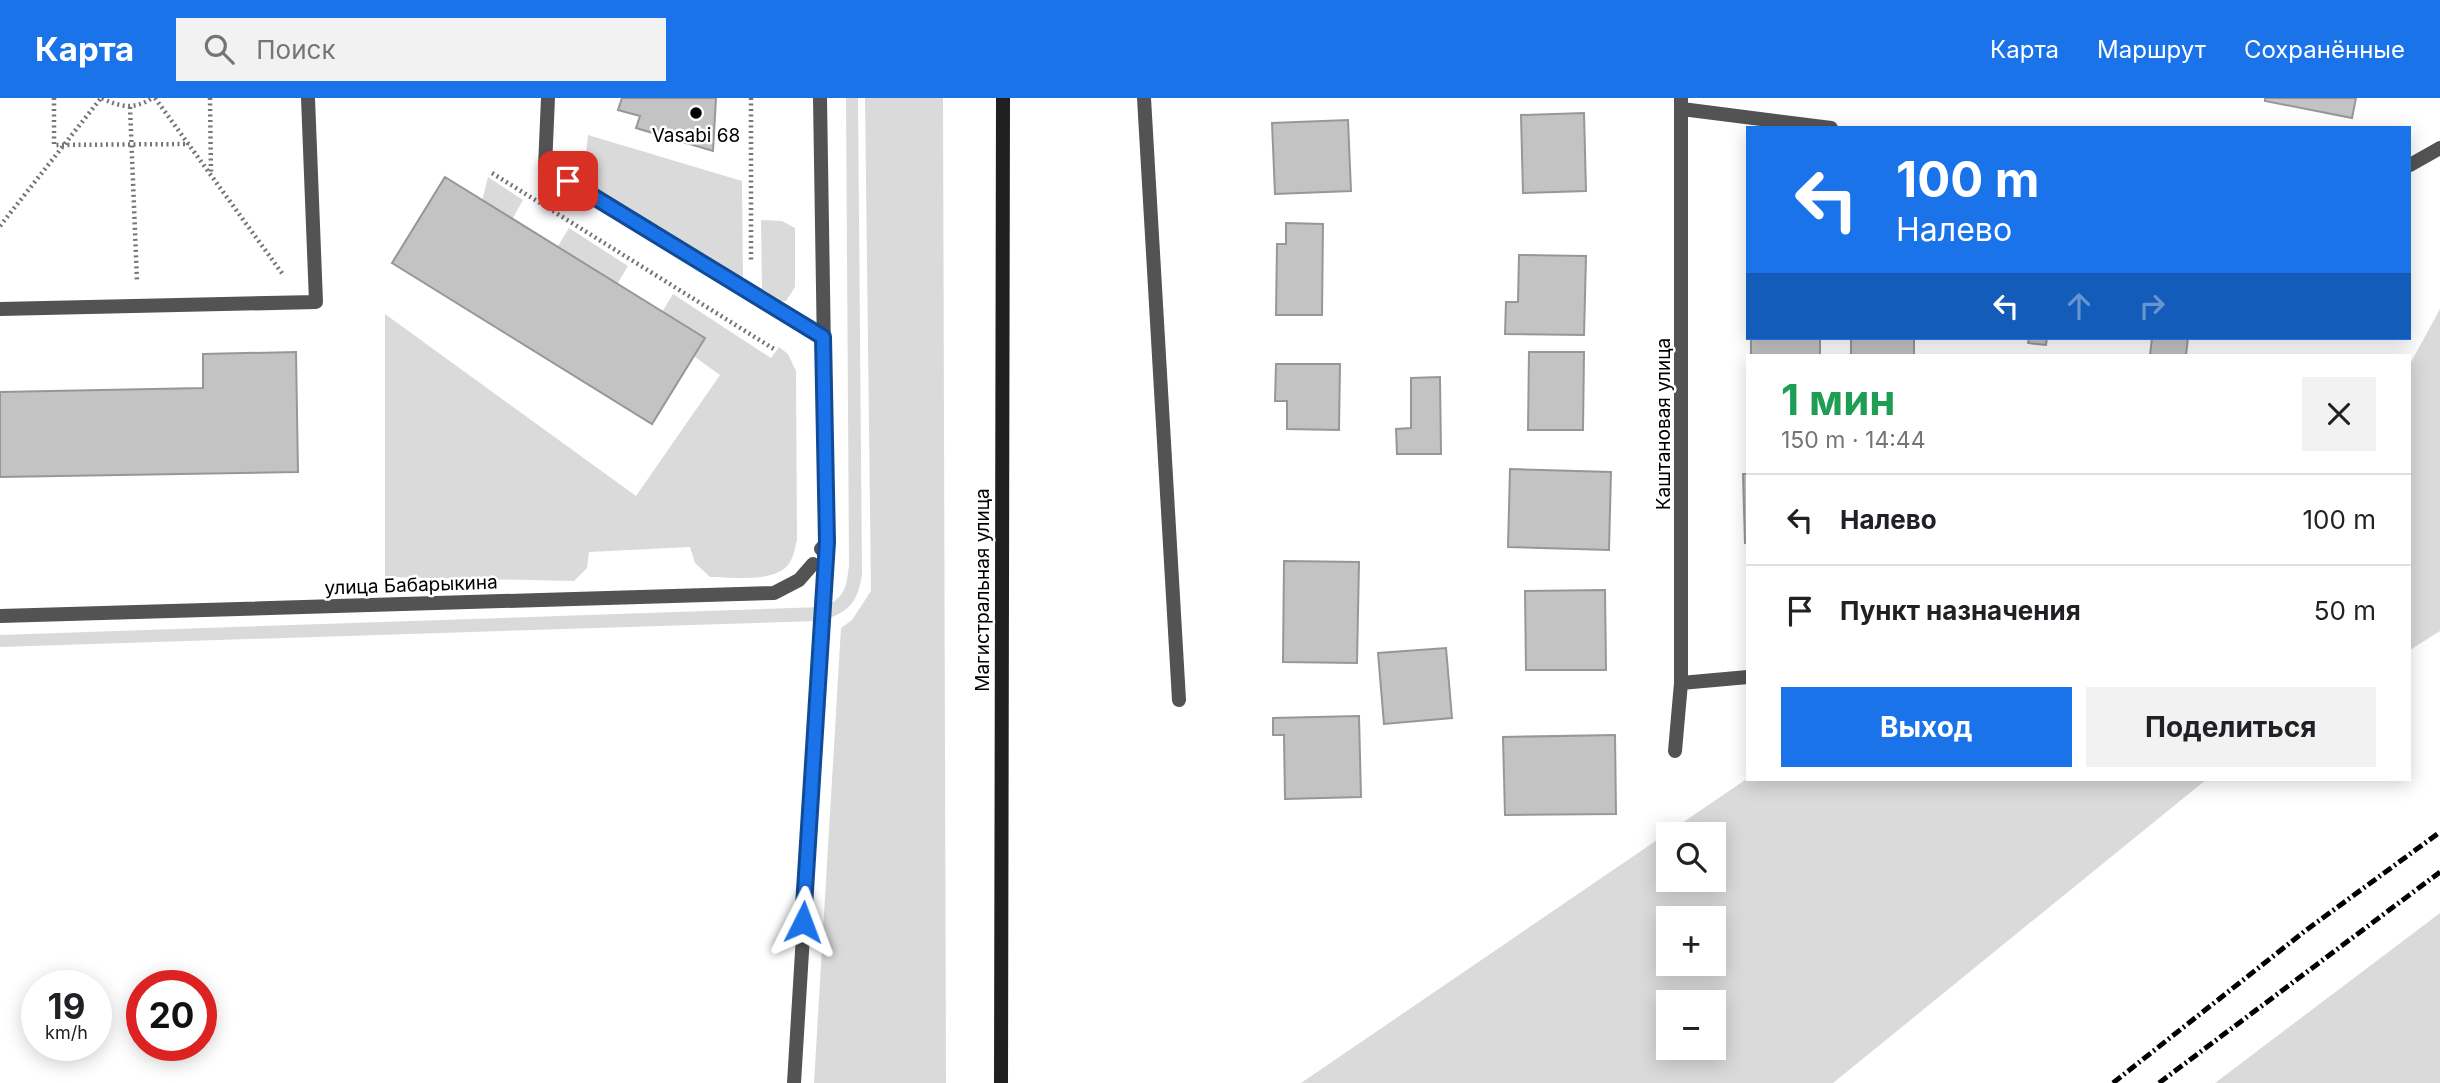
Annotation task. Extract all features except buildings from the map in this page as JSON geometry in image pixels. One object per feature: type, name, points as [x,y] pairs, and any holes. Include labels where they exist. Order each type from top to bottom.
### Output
[{"type":"main road","name":"Магистральная улица","points":[[1001,1083],[1003,98]]},
{"type":"street","points":[[0,309],[316,302],[308,98]]},
{"type":"street","points":[[548,98],[545,167],[823,337]]},
{"type":"street","points":[[794,1083],[827,542],[820,98]]},
{"type":"street","points":[[1144,98],[1179,700]]},
{"type":"street","points":[[1682,104],[1819,126]]},
{"type":"street","name":"Каштановая улица","points":[[1675,751],[1681,684],[1682,104]]},
{"type":"street","points":[[2411,164],[2440,148]]},
{"type":"street","name":"улица Бабарыкина","points":[[0,616],[774,593],[799,580],[827,542]]},
{"type":"street","points":[[1681,684],[1746,677]]},
{"type":"path","points":[[54,98],[54,145],[188,144]]},
{"type":"path","points":[[0,226],[101,98],[114,105],[130,107],[154,98],[304,302]]},
{"type":"path","points":[[210,98],[211,176]]},
{"type":"path","points":[[751,98],[751,334]]},
{"type":"path","points":[[130,107],[138,306]]},
{"type":"path","points":[[492,173],[774,349]]},
{"type":"shaded area","points":[[846,98],[858,98],[862,574],[858,593],[844,611],[818,621],[0,647],[0,635],[822,607],[830,604],[843,592],[849,566]]},
{"type":"shaded area","points":[[865,98],[943,98],[946,1083],[814,1083],[841,628],[852,620],[871,591]]},
{"type":"shaded area","points":[[588,135],[742,181],[743,282],[591,189],[584,174]]},
{"type":"shaded area","points":[[488,177],[523,200],[510,223],[481,205]]},
{"type":"shaded area","points":[[761,220],[782,221],[795,228],[795,287],[786,301],[773,302],[762,293]]},
{"type":"shaded area","points":[[569,228],[628,266],[614,289],[555,251]]},
{"type":"shaded area","points":[[673,294],[771,358],[779,347],[788,354],[796,371],[797,540],[791,560],[784,569],[775,574],[753,578],[710,577],[695,563],[690,547],[589,552],[587,568],[574,581],[385,577],[385,314],[636,496],[720,375],[695,357],[697,341],[659,317]]},
{"type":"shaded area","points":[[2440,309],[2440,631],[2411,649],[2411,362]]},
{"type":"shaded area","points":[[1746,779],[2205,781],[1833,1083],[1301,1083],[1656,841],[1656,892],[1726,892],[1726,822],[1684,822]]},
{"type":"shaded area","points":[[2440,913],[2440,1083],[2215,1083]]},
{"type":"railway","points":[[2113,1083],[2305,931],[2440,832]]},
{"type":"railway","points":[[2159,1083],[2440,872]]},
{"type":"place","name":"Vasabi 68","points":[[696,113]]},
{"type":"route","points":[[568,181],[823,337],[827,542],[803,922]]}]
